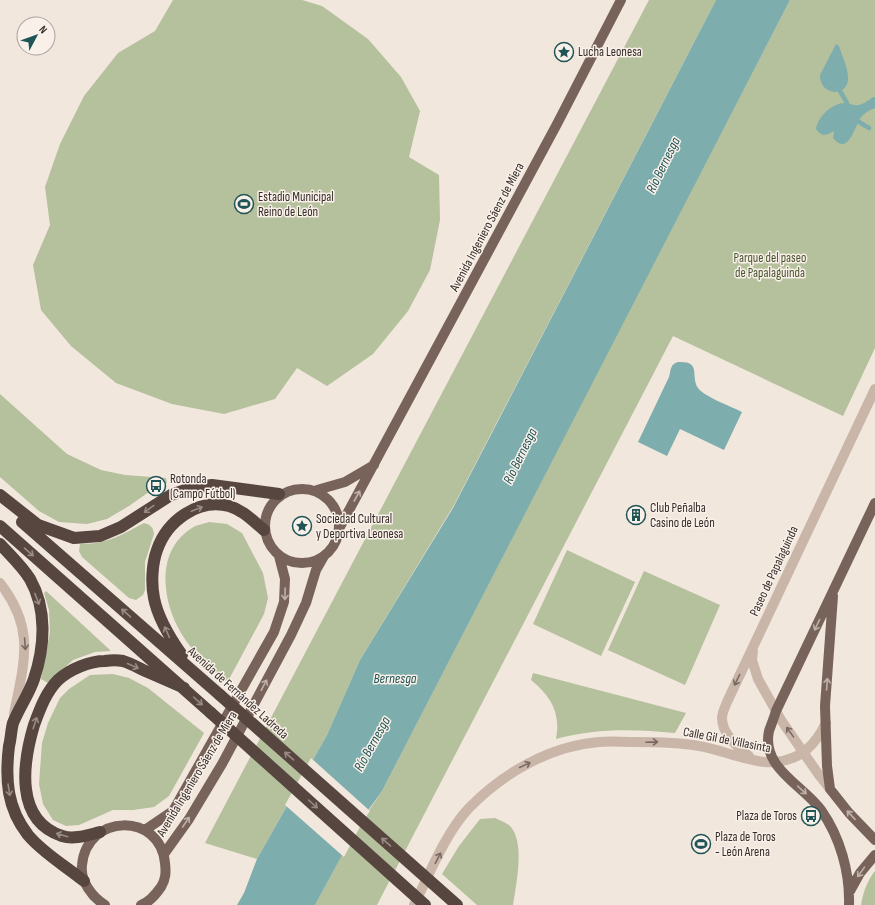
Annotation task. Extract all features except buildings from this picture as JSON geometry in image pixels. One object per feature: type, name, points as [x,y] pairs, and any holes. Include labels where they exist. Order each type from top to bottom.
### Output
[{"type":"highway","points":[[0,495],[38,525],[74,538],[100,536],[121,527],[171,495],[191,488],[218,486],[279,494]]},
{"type":"highway","name":"Avenida de Fernández Ladreda","points":[[0,503],[198,675],[457,905]]},
{"type":"highway","points":[[198,675],[169,638],[154,598],[154,562],[157,549],[163,536],[182,516],[196,508],[210,505],[228,506],[245,513],[264,530]]},
{"type":"highway","points":[[0,526],[184,688],[425,905]]},
{"type":"highway","points":[[0,544],[15,559],[30,579],[42,612],[42,642],[34,679],[13,724],[7,773],[8,790],[12,807],[19,822],[38,846],[84,881]]},
{"type":"highway","points":[[100,832],[75,838],[62,836],[42,824],[34,814],[29,802],[24,773],[26,756],[36,721],[45,698],[58,681],[66,674],[85,665],[104,660],[124,662],[184,688]]},
{"type":"main road","name":"Avenida Ingeniero Sáenz de Miera","points":[[340,527],[557,124],[621,0]]},
{"type":"main road","points":[[317,490],[329,499],[339,518],[340,527],[337,540],[324,556],[313,562],[303,563],[279,556],[268,542],[264,530],[265,520],[269,508],[279,494],[297,489],[317,490],[345,482],[374,465]]},
{"type":"main road","points":[[849,905],[850,890],[845,863],[831,826],[820,809],[805,792],[786,776],[774,762],[770,749],[769,732],[776,711],[875,503]]},
{"type":"main road","name":"Avenida Ingeniero Sáenz de Miera","points":[[145,830],[173,810],[274,632],[284,602],[285,579],[279,556]]},
{"type":"main road","name":"Avenida Ingeniero Sáenz de Miera","points":[[164,854],[189,819],[222,764],[287,642],[306,603],[316,570],[324,556]]},
{"type":"main road","points":[[834,590],[825,706],[827,766],[830,789],[849,813],[875,840]]},
{"type":"main road","points":[[100,903],[84,881],[82,865],[87,847],[100,832],[108,827],[125,825],[134,826],[145,830],[157,841],[164,854],[166,866],[165,880],[156,894],[143,905]]},
{"type":"main road","points":[[850,890],[860,873],[875,855]]},
{"type":"street","name":"Paseo de Papalaguinda","points":[[752,759],[736,746],[723,726],[722,716],[727,702],[875,389]]},
{"type":"street","points":[[0,583],[9,595],[18,613],[24,640],[24,659],[13,724]]},
{"type":"street","points":[[754,645],[752,660],[758,679],[776,711],[830,789]]},
{"type":"street","points":[[774,762],[791,759],[804,752],[819,736],[826,723]]},
{"type":"street","name":"Calle Gil de Villasinta","points":[[414,905],[453,828],[469,808],[486,792],[518,769],[553,752],[599,742],[659,741],[700,746],[752,759],[774,762]]},
{"type":"green space","name":"Estadio Municipal Reino de León","points":[[173,0],[302,0],[322,6],[368,39],[401,77],[420,111],[409,157],[439,175],[440,220],[430,270],[408,311],[373,354],[327,386],[297,368],[275,399],[224,414],[172,404],[116,383],[71,346],[41,310],[33,265],[50,225],[45,187],[60,144],[84,96],[118,53],[155,31]]},
{"type":"green space","points":[[649,0],[716,0],[454,505],[360,660],[327,735],[257,859],[205,843]]},
{"type":"green space","name":"Parque del paseo de Papalaguinda","points":[[790,0],[875,0],[875,348],[843,416],[673,336],[377,905],[315,905],[353,834],[382,791]]},
{"type":"green space","points":[[0,394],[67,454],[101,470],[125,475],[166,478],[167,483],[153,489],[107,519],[87,524],[59,522],[39,511],[0,477]]},
{"type":"green space","points":[[209,522],[227,524],[242,533],[263,573],[268,598],[264,614],[227,683],[202,660],[181,633],[174,620],[166,592],[167,563],[172,550],[180,538],[192,528]]},
{"type":"green space","points":[[144,523],[151,527],[154,534],[145,562],[145,590],[143,595],[136,600],[129,598],[82,557],[79,551],[80,544],[97,543],[108,540]]},
{"type":"green space","points":[[567,550],[635,582],[601,656],[533,624]]},
{"type":"green space","points":[[644,571],[720,605],[685,685],[608,650]]},
{"type":"green space","points":[[46,591],[110,650],[95,652],[73,660],[48,683],[41,679],[50,632],[49,610],[44,593]]},
{"type":"green space","points":[[533,673],[686,713],[675,733],[615,730],[571,735],[556,739],[556,713],[544,692],[531,680]]},
{"type":"green space","points":[[113,674],[129,678],[148,688],[204,733],[169,796],[154,807],[133,810],[113,810],[79,825],[66,826],[53,820],[43,804],[39,784],[42,743],[48,723],[60,698],[69,689],[90,675]]},
{"type":"green space","points":[[495,818],[509,825],[514,832],[517,841],[519,852],[518,875],[513,905],[477,905],[442,874],[459,846],[480,819]]},
{"type":"green space","points":[[875,871],[875,905],[861,905],[866,887]]},
{"type":"water","name":"Bernesga","points":[[716,0],[790,0],[382,791],[361,820],[315,905],[237,905],[244,893],[257,859],[327,735],[360,660],[453,508]]},
{"type":"water","points":[[836,44],[839,46],[845,63],[848,80],[843,90],[833,92],[824,87],[821,82],[820,75]]},
{"type":"water","points":[[875,97],[875,108],[862,116],[847,142],[843,144],[839,143],[833,138],[834,131],[824,135],[816,129],[820,119],[832,107],[842,103],[859,105],[865,103]]},
{"type":"water","points":[[678,362],[685,362],[693,366],[696,383],[701,391],[711,398],[742,412],[724,450],[680,429],[667,456],[638,442],[669,377],[672,366]]},
{"type":"pier","points":[[311,758],[370,811],[344,857],[285,805]]},
{"type":"waterway","points":[[840,91],[847,103]]},
{"type":"waterway","points":[[859,122],[869,128]]},
{"type":"place","name":"Lucha Leonesa","points":[[564,52]]},
{"type":"place","name":"Estadio Municipal Reino de León","points":[[244,204]]},
{"type":"place","name":"Rotonda (Campo Fútbol)","points":[[156,486]]},
{"type":"place","name":"Club Peñalba Casino de León","points":[[636,515]]},
{"type":"place","name":"Sociedad Cultural y Deportiva Leonesa","points":[[302,526]]},
{"type":"place","name":"Plaza de Toros","points":[[811,816]]},
{"type":"place","name":"Plaza de Toros - León Arena","points":[[701,844]]},
{"type":"water label","name":"Río Bernesga","points":[[663,165]]},
{"type":"water label","name":"Río Bernesga","points":[[520,456]]},
{"type":"water label","name":"Río Bernesga","points":[[372,744]]}]
